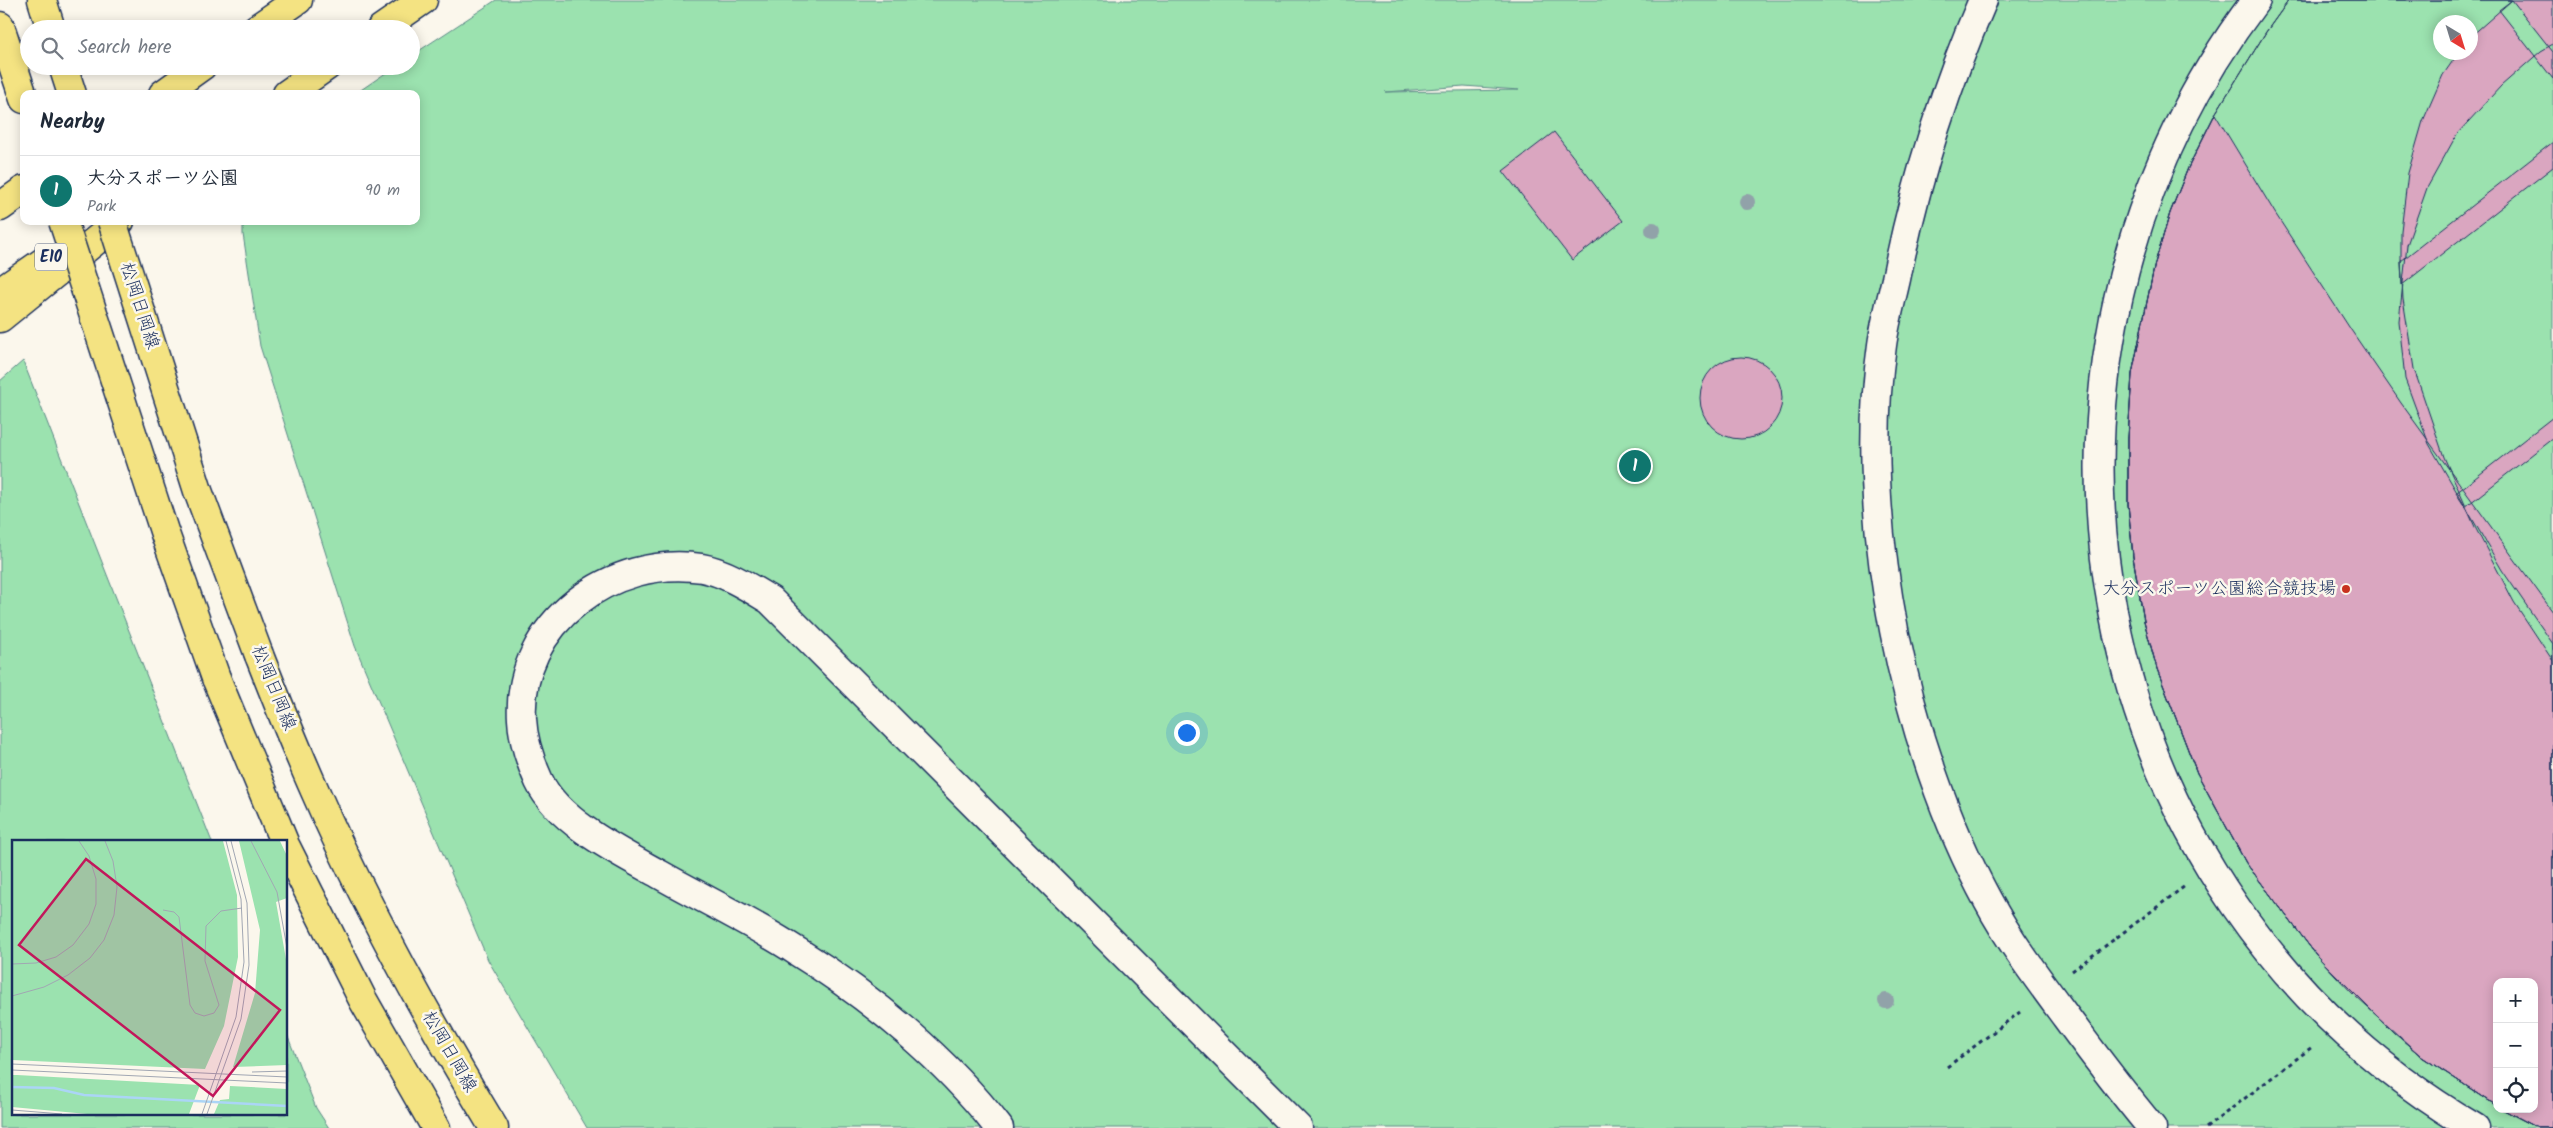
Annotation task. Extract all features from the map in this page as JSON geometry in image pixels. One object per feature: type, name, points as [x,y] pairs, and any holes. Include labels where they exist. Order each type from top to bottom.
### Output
[{"type":"main road","points":[[42,0],[48,20]]},
{"type":"main road","points":[[269,20],[298,0]]},
{"type":"main road","points":[[394,20],[423,0]]},
{"type":"main road","points":[[0,26],[21,90]]},
{"type":"main road","points":[[66,75],[71,90]]},
{"type":"main road","points":[[168,90],[189,75]]},
{"type":"main road","points":[[293,90],[314,75]]},
{"type":"main road","points":[[0,207],[20,193]]},
{"type":"main road","points":[[64,225],[165,534],[216,678],[283,840]]},
{"type":"main road","name":"E10","points":[[0,292],[96,225]]},
{"type":"main road","name":"松岡日岡線","points":[[113,225],[198,492],[259,655],[315,792],[369,905],[438,1035],[494,1128]]},
{"type":"main road","points":[[0,318],[115,225]]},
{"type":"main road","points":[[288,851],[363,1000],[436,1128]]},
{"type":"street","points":[[1983,0],[1955,70],[1916,188],[1882,344],[1878,388],[1877,460],[1879,519],[1886,582],[1912,704],[1943,802],[1964,854],[2005,932],[2124,1095],[2152,1128]]},
{"type":"street","points":[[2256,0],[2227,41],[2171,141],[2147,197],[2123,272],[2109,337],[2099,469],[2102,549],[2113,618],[2141,722],[2159,770],[2182,819],[2209,868],[2287,973],[2339,1028],[2407,1083],[2476,1128]]},
{"type":"street","points":[[999,1128],[962,1085],[877,1007],[797,951],[594,838],[563,810],[540,784],[526,748],[522,717],[524,687],[532,661],[545,636],[580,597],[606,582],[632,573],[656,566],[684,566],[706,569],[749,587],[770,600],[1298,1128]]},
{"type":"path","points":[[2067,975],[2209,868]]},
{"type":"path","points":[[1947,1067],[2021,1010]]},
{"type":"path","points":[[2206,1128],[2339,1028]]},
{"type":"green space","points":[[496,0],[2553,0],[2553,1128],[587,1128],[488,960],[355,646],[260,346],[243,225],[420,225],[420,90],[361,90],[383,75],[420,75],[420,50]],"holes":[[[1464,86],[1519,90],[1386,92]]]},
{"type":"green space","points":[[23,361],[211,840],[12,840],[12,1116],[288,1116],[288,1037],[316,1108],[329,1128],[0,1128],[0,381]]},
{"type":"building","name":"大分スポーツ公園総合競技場","points":[[2289,0],[2553,0],[2553,44],[2541,51],[2501,86],[2457,134],[2427,188],[2407,245],[2399,321],[2405,379],[2429,444],[2502,570],[2553,644],[2553,1128],[2538,1128],[2510,1113],[2538,1113],[2538,978],[2493,978],[2493,1103],[2422,1057],[2392,1031],[2317,956],[2246,863],[2197,773],[2157,669],[2144,621],[2133,557],[2128,504],[2128,438],[2132,374],[2155,263],[2170,213],[2188,168],[2215,114],[2266,32]]},
{"type":"building","name":"大分スポーツ公園総合競技場","points":[[2289,0],[2512,0],[2478,30],[2478,15],[2433,15],[2433,60],[2453,60],[2443,75],[2423,121],[2408,173],[2401,231],[2401,261],[2403,299],[2414,369],[2444,457],[2475,527],[2514,602],[2553,661],[2553,1128],[2538,1128],[2510,1113],[2538,1113],[2538,978],[2493,978],[2493,1103],[2422,1057],[2392,1031],[2317,956],[2246,863],[2197,773],[2157,669],[2144,621],[2133,557],[2128,504],[2128,438],[2132,374],[2155,263],[2170,213],[2188,168],[2215,114],[2266,32]]},
{"type":"building","points":[[2512,0],[2553,52],[2553,79],[2499,10]]},
{"type":"building","name":"大分スポーツ公園総合競技場","points":[[2215,114],[2275,213],[2351,330],[2401,403],[2553,612],[2553,1128],[2538,1128],[2510,1113],[2538,1113],[2538,978],[2493,978],[2493,1103],[2422,1057],[2355,996],[2317,956],[2246,863],[2197,773],[2157,669],[2144,621],[2133,557],[2128,504],[2128,438],[2132,374],[2155,263],[2170,213],[2188,168]]},
{"type":"building","points":[[1554,132],[1623,221],[1572,260],[1503,171]]},
{"type":"building","points":[[2553,142],[2553,167],[2402,285],[2401,261]]},
{"type":"building","points":[[1741,357],[1757,360],[1770,369],[1779,382],[1782,398],[1779,414],[1770,427],[1757,436],[1741,439],[1725,436],[1712,427],[1703,414],[1700,398],[1703,382],[1712,369],[1725,360]]},
{"type":"building","points":[[2553,417],[2553,438],[2465,507],[2456,493]]},
{"type":"place","name":"大分スポーツ公園","points":[[1635,466]]},
{"type":"place","name":"大分スポーツ公園総合競技場","points":[[2346,589]]}]
